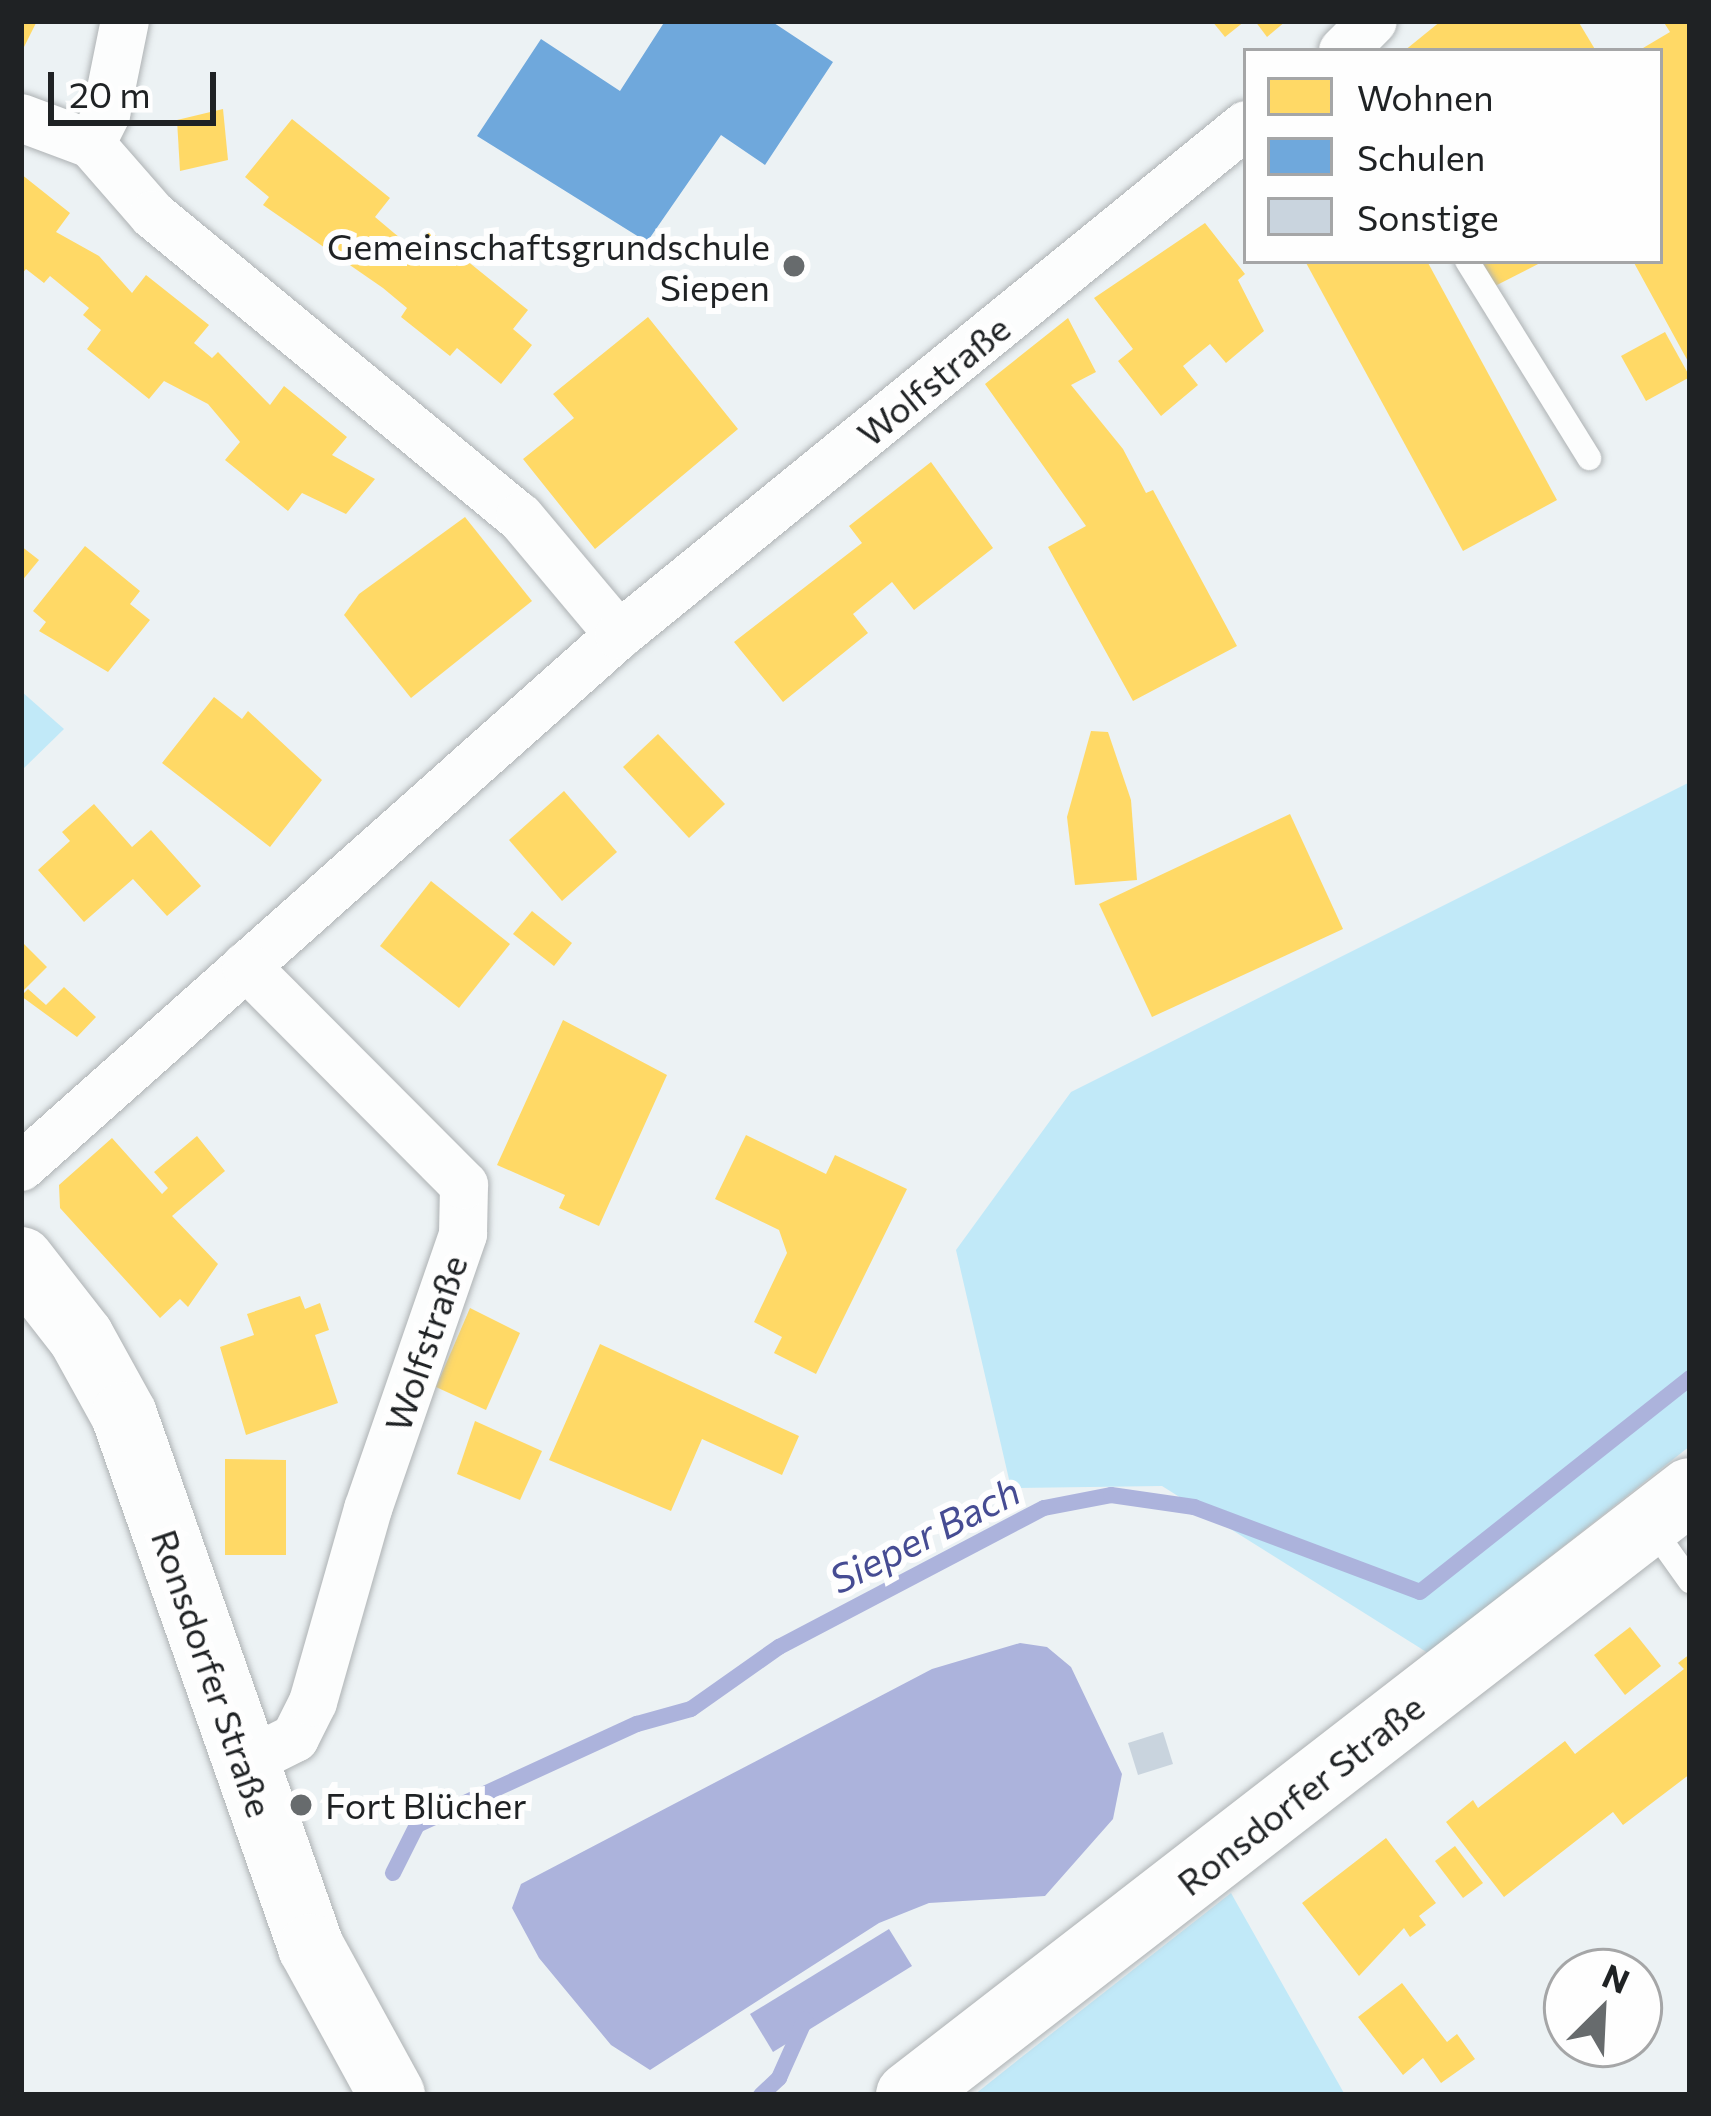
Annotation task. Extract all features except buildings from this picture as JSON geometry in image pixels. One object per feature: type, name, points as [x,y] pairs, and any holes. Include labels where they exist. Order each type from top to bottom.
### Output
[{"type":"main road","name":"Ronsdorfer Straße","points":[[21,1260],[82,1337],[124,1415],[311,1947],[392,2095]]},
{"type":"main road","name":"Ronsdorfer Straße","points":[[909,2095],[1669,1507]]},
{"type":"street","points":[[92,144],[106,114],[125,21]]},
{"type":"street","points":[[1346,48],[1373,21]]},
{"type":"street","points":[[21,118],[92,144],[153,215],[520,517],[619,635]]},
{"type":"street","name":"Wolfstraße","points":[[21,1167],[619,635],[1243,126]]},
{"type":"street","name":"Wolfstraße","points":[[245,1762],[295,1738],[313,1702],[368,1509],[463,1234],[464,1185],[246,966]]},
{"type":"lane","points":[[1469,264],[1589,458]]},
{"type":"lane","points":[[1669,1507],[1690,1581]]},
{"type":"shaded area","points":[[21,691],[64,729],[21,771]]},
{"type":"shaded area","points":[[1690,782],[1690,1446],[1428,1653],[1162,1486],[1011,1488],[956,1250],[1071,1092]]},
{"type":"shaded area","points":[[1020,1643],[1047,1647],[1071,1667],[1122,1774],[1113,1819],[1045,1896],[929,1903],[879,1923],[650,2070],[611,2045],[539,1958],[512,1908],[521,1884],[932,1669]]},
{"type":"shaded area","points":[[1231,1893],[1345,2095],[974,2095],[1023,2056]]},
{"type":"shaded area","points":[[889,1929],[912,1966],[773,2052],[750,2014]]},
{"type":"waterway","name":"Sieper Bach","points":[[393,1873],[417,1825],[637,1724],[691,1709],[779,1647],[1044,1508],[1111,1495],[1194,1507],[1420,1592],[1690,1378]]},
{"type":"waterway","name":"Sieper Bach","points":[[761,2095],[779,2078],[805,2020]]},
{"type":"place","name":"Gemeinschaftsgrundschule Siepen","points":[[794,266]]},
{"type":"place","name":"Fort Blücher","points":[[301,1805]]}]
